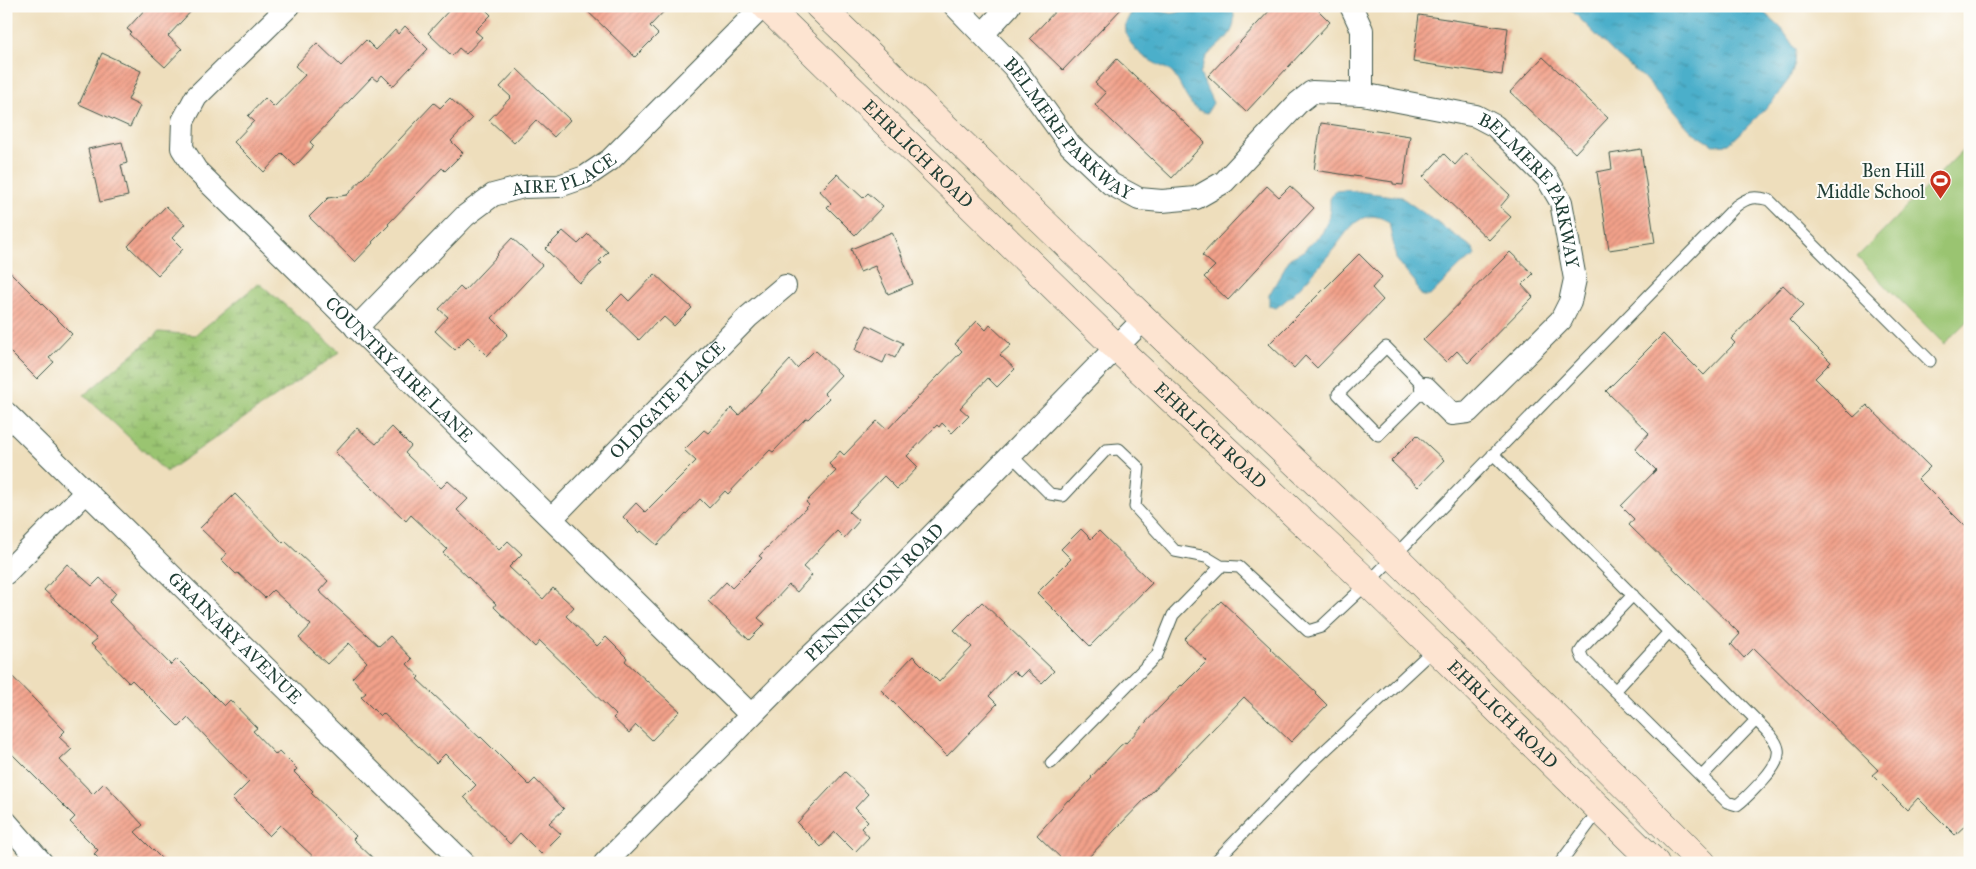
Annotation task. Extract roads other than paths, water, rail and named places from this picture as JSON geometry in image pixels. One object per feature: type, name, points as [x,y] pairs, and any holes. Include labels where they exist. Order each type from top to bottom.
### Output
[{"type":"main road","name":"EHRLICH ROAD","points":[[764,6],[1116,347],[1368,583],[1655,863]]},
{"type":"main road","name":"EHRLICH ROAD","points":[[819,6],[1144,319],[1394,556],[1702,863]]},
{"type":"street","name":"COUNTRY AIRE LANE","points":[[289,6],[196,97],[183,121],[182,148],[196,170],[751,715]]},
{"type":"street","name":"AIRE PLACE","points":[[356,328],[465,216],[493,195],[524,187],[559,186],[585,177],[610,160],[764,6]]},
{"type":"street","name":"BELMERE PARKWAY","points":[[955,6],[1014,68],[1070,146],[1111,184],[1139,199],[1162,201],[1196,198],[1224,182],[1298,102],[1312,92],[1362,94],[1476,116],[1495,126],[1546,178],[1561,202],[1575,279],[1570,302],[1561,320],[1468,412],[1452,414],[1426,388]]},
{"type":"street","points":[[983,34],[1009,6]]},
{"type":"street","points":[[1351,6],[1362,30],[1362,94]]},
{"type":"street","name":"OLDGATE PLACE","points":[[552,518],[748,317],[785,286]]},
{"type":"street","name":"PENNINGTON ROAD","points":[[606,863],[751,715],[857,612],[1012,456],[1144,319]]},
{"type":"street","name":"GRAINARY AVENUE","points":[[6,414],[464,863]]},
{"type":"street","points":[[6,573],[86,492]]},
{"type":"street","points":[[6,822],[42,863]]},
{"type":"lane","points":[[1012,456],[1050,494],[1063,496],[1106,450],[1119,449],[1139,468],[1135,507],[1174,551],[1206,557],[1221,566],[1240,567],[1308,631],[1321,627],[1368,583],[1736,206],[1746,198],[1755,196],[1769,200],[1930,361]]},
{"type":"lane","name":"BELMERE PARKWAY","points":[[1386,347],[1426,388],[1378,435],[1338,394],[1386,347]]},
{"type":"lane","points":[[1493,454],[1633,595],[1772,736],[1776,743],[1778,754],[1773,769],[1737,805],[1731,804],[1583,659],[1580,652],[1584,646],[1633,595]]},
{"type":"lane","points":[[1051,763],[1157,655],[1173,615],[1221,566]]},
{"type":"lane","points":[[1614,691],[1669,632]]},
{"type":"lane","points":[[1214,863],[1306,768],[1434,648]]},
{"type":"lane","points":[[1702,776],[1756,720]]},
{"type":"lane","points":[[1560,863],[1600,809]]},
{"type":"water","points":[[1135,6],[1157,6],[1167,13],[1177,13],[1197,6],[1229,6],[1233,9],[1232,31],[1208,55],[1200,74],[1213,103],[1207,113],[1200,111],[1190,103],[1171,72],[1143,56],[1129,41],[1125,29],[1126,23]]},
{"type":"water","points":[[1567,6],[1757,6],[1782,29],[1796,50],[1795,64],[1790,78],[1772,102],[1742,132],[1729,144],[1713,145],[1691,131],[1643,77],[1615,54]]},
{"type":"water","points":[[1346,190],[1401,197],[1473,248],[1475,256],[1462,264],[1430,296],[1422,296],[1415,282],[1396,259],[1389,222],[1379,217],[1367,217],[1352,226],[1336,247],[1291,296],[1276,308],[1269,306],[1269,295],[1290,258],[1302,252],[1322,233],[1330,216],[1330,199],[1334,191]]},
{"type":"place","name":"Ben Hill Middle School","points":[[1941,200]]}]
